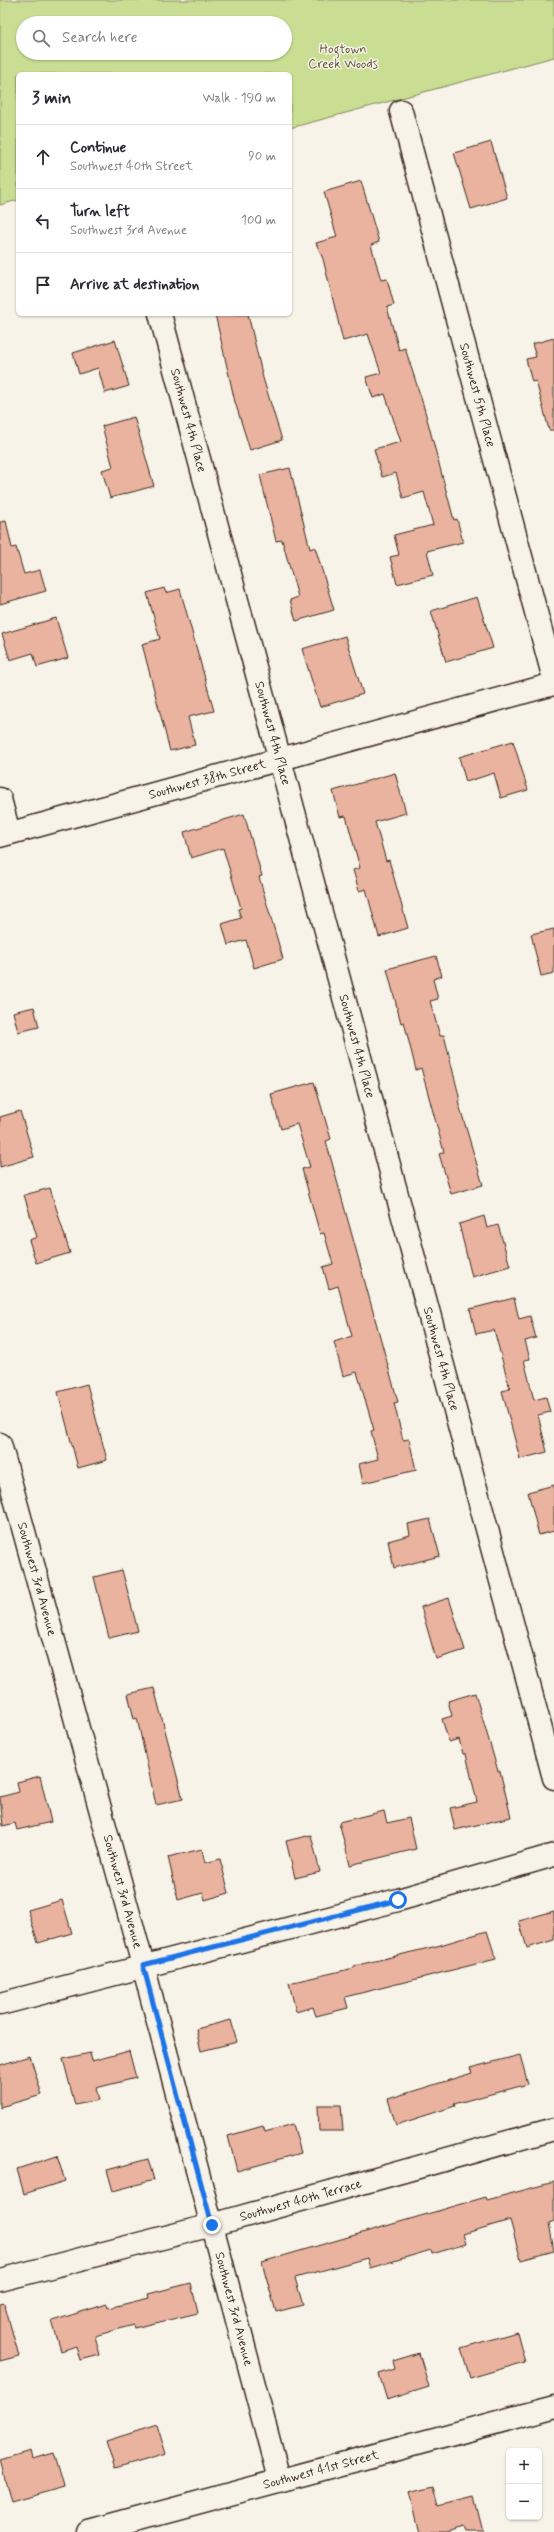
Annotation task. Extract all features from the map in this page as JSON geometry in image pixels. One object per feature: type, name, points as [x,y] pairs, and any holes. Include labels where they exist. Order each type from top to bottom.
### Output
[{"type":"street","name":"Southwest 5th Place","points":[[401,111],[554,679]]},
{"type":"street","name":"Southwest 4th Place","points":[[161,316],[281,758],[554,1778]]},
{"type":"street","name":"Southwest 38th Street","points":[[5,834],[554,684]]},
{"type":"street","points":[[0,799],[5,834]]},
{"type":"street","name":"Southwest 3rd Avenue","points":[[0,1444],[143,1965],[280,2479]]},
{"type":"street","points":[[0,2004],[143,1965],[398,1900],[554,1855]]},
{"type":"street","name":"Southwest 40th Terrace","points":[[0,2280],[212,2225],[554,2129]]},
{"type":"street","name":"Southwest 41st Street","points":[[88,2532],[280,2479],[554,2407]]},
{"type":"green space","name":"Hogtown Creek Woods","points":[[0,0],[554,0],[554,57],[292,127],[292,72],[16,72],[16,201],[0,205]]},
{"type":"building","points":[[491,142],[507,198],[471,209],[454,153]]},
{"type":"building","points":[[361,181],[379,242],[371,245],[381,280],[387,279],[394,305],[387,307],[399,350],[405,348],[423,404],[454,520],[457,519],[463,542],[427,551],[433,575],[397,584],[390,557],[399,555],[394,535],[433,525],[424,492],[403,498],[396,473],[382,477],[374,449],[401,442],[385,394],[373,398],[366,377],[381,373],[368,334],[343,341],[323,259],[316,243],[337,237],[324,192]]},
{"type":"building","points":[[215,316],[248,316],[263,378],[282,440],[250,450],[235,402]]},
{"type":"building","points":[[554,338],[554,430],[549,430],[536,381],[532,382],[526,359],[536,357],[532,344]]},
{"type":"building","points":[[115,340],[129,386],[105,393],[98,368],[79,374],[73,353]]},
{"type":"building","points":[[134,417],[154,486],[110,498],[102,470],[113,467],[102,426]]},
{"type":"building","points":[[290,468],[310,549],[315,547],[334,610],[296,621],[290,600],[298,597],[282,540],[276,541],[260,475]]},
{"type":"building","points":[[6,521],[12,548],[16,547],[24,574],[40,570],[46,591],[0,604],[0,522]]},
{"type":"building","points":[[164,588],[166,593],[180,589],[214,711],[188,717],[195,745],[170,751],[142,644],[160,639],[147,593]]},
{"type":"building","points":[[477,597],[493,648],[446,662],[431,611]]},
{"type":"building","points":[[56,618],[68,658],[37,667],[33,653],[10,660],[2,634]]},
{"type":"building","points":[[345,636],[363,694],[320,707],[302,649]]},
{"type":"building","points":[[513,741],[528,790],[501,798],[494,773],[466,782],[459,757]]},
{"type":"building","points":[[395,773],[406,813],[375,822],[386,861],[389,860],[408,928],[379,937],[366,889],[359,891],[353,870],[360,868],[346,816],[340,817],[333,791]]},
{"type":"building","points":[[244,814],[262,876],[259,877],[283,959],[254,968],[246,940],[228,945],[222,924],[241,918],[238,909],[241,908],[223,848],[191,858],[184,832]]},
{"type":"building","points":[[554,929],[554,973],[541,976],[531,934]]},
{"type":"building","points":[[436,956],[442,976],[433,979],[438,999],[430,1001],[440,1036],[444,1035],[460,1100],[458,1101],[483,1185],[451,1194],[439,1154],[444,1152],[421,1068],[416,1070],[404,1022],[401,1023],[387,969]]},
{"type":"building","points":[[34,1007],[39,1027],[18,1032],[13,1012]]},
{"type":"building","points":[[314,1082],[331,1139],[326,1141],[398,1402],[394,1403],[403,1440],[409,1439],[416,1470],[363,1483],[359,1464],[378,1459],[371,1431],[374,1430],[357,1372],[343,1376],[334,1342],[352,1336],[338,1286],[329,1289],[323,1267],[333,1264],[324,1233],[320,1234],[302,1169],[310,1167],[297,1124],[281,1129],[271,1094]]},
{"type":"building","points":[[20,1111],[34,1157],[0,1167],[0,1117]]},
{"type":"building","points":[[50,1188],[70,1253],[36,1263],[29,1240],[37,1237],[24,1195]]},
{"type":"building","points":[[484,1216],[487,1228],[498,1225],[510,1266],[472,1277],[459,1224]]},
{"type":"building","points":[[514,1298],[519,1319],[530,1316],[536,1338],[525,1341],[530,1359],[524,1360],[534,1400],[546,1397],[550,1412],[538,1415],[547,1452],[520,1459],[502,1391],[510,1389],[494,1330],[476,1334],[470,1309]]},
{"type":"building","points":[[87,1384],[107,1460],[78,1468],[58,1392]]},
{"type":"building","points":[[554,1485],[554,1531],[539,1535],[528,1492]]},
{"type":"building","points":[[430,1519],[440,1556],[394,1568],[388,1541],[410,1535],[408,1524]]},
{"type":"building","points":[[122,1570],[138,1631],[109,1638],[94,1577]]},
{"type":"building","points":[[449,1598],[465,1650],[436,1659],[421,1607]]},
{"type":"building","points":[[154,1688],[183,1799],[156,1805],[137,1718],[134,1719],[128,1694]]},
{"type":"building","points":[[475,1693],[498,1771],[500,1771],[511,1817],[455,1830],[450,1808],[477,1802],[466,1754],[463,1754],[459,1739],[449,1742],[442,1719],[452,1716],[448,1701]]},
{"type":"building","points":[[40,1776],[51,1822],[17,1830],[15,1823],[3,1826],[0,1797],[19,1792],[17,1782]]},
{"type":"building","points":[[384,1811],[387,1823],[409,1818],[416,1849],[350,1865],[339,1822]]},
{"type":"building","points":[[311,1835],[320,1872],[295,1878],[286,1841]]},
{"type":"building","points":[[202,1849],[205,1863],[220,1859],[229,1893],[205,1900],[203,1893],[178,1900],[168,1857]]},
{"type":"building","points":[[62,1900],[72,1933],[38,1943],[28,1910]]},
{"type":"building","points":[[554,1911],[554,1940],[527,1948],[519,1921]]},
{"type":"building","points":[[487,1931],[496,1959],[345,1997],[348,2008],[316,2016],[313,2007],[296,2012],[289,1983],[354,1968],[354,1966],[437,1946]]},
{"type":"building","points":[[231,2020],[237,2042],[201,2051],[196,2029]]},
{"type":"building","points":[[129,2051],[136,2078],[96,2088],[99,2100],[75,2105],[63,2059],[90,2053],[92,2061]]},
{"type":"building","points":[[520,2055],[528,2084],[454,2104],[455,2106],[396,2125],[388,2099],[472,2073],[470,2068]]},
{"type":"building","points":[[30,2056],[42,2095],[0,2107],[0,2065]]},
{"type":"building","points":[[318,2105],[341,2105],[343,2131],[319,2131]]},
{"type":"building","points":[[293,2124],[301,2153],[237,2171],[228,2136],[263,2126],[265,2132]]},
{"type":"building","points":[[57,2156],[65,2181],[24,2194],[17,2169]]},
{"type":"building","points":[[148,2159],[154,2180],[113,2191],[107,2170]]},
{"type":"building","points":[[554,2182],[554,2221],[549,2223],[554,2251],[521,2260],[510,2220],[463,2234],[466,2244],[432,2254],[431,2250],[370,2268],[367,2258],[295,2278],[303,2305],[276,2312],[262,2262],[486,2197],[487,2200]]},
{"type":"building","points":[[191,2283],[198,2313],[134,2328],[133,2325],[95,2336],[100,2355],[80,2360],[76,2346],[61,2351],[52,2321],[107,2304],[108,2308],[149,2298],[148,2294]]},
{"type":"building","points":[[4,2303],[19,2356],[0,2361],[0,2304]]},
{"type":"building","points":[[517,2332],[525,2362],[470,2378],[461,2348]]},
{"type":"building","points":[[419,2353],[429,2387],[387,2400],[379,2374],[395,2369],[393,2361]]},
{"type":"building","points":[[157,2425],[166,2454],[115,2469],[106,2441]]},
{"type":"building","points":[[30,2451],[32,2459],[54,2453],[64,2487],[11,2502],[0,2460]]},
{"type":"building","points":[[434,2486],[439,2505],[474,2496],[483,2532],[465,2532],[463,2527],[445,2532],[419,2532],[409,2492]]},
{"type":"route","points":[[212,2225],[143,1965],[398,1900]]}]
